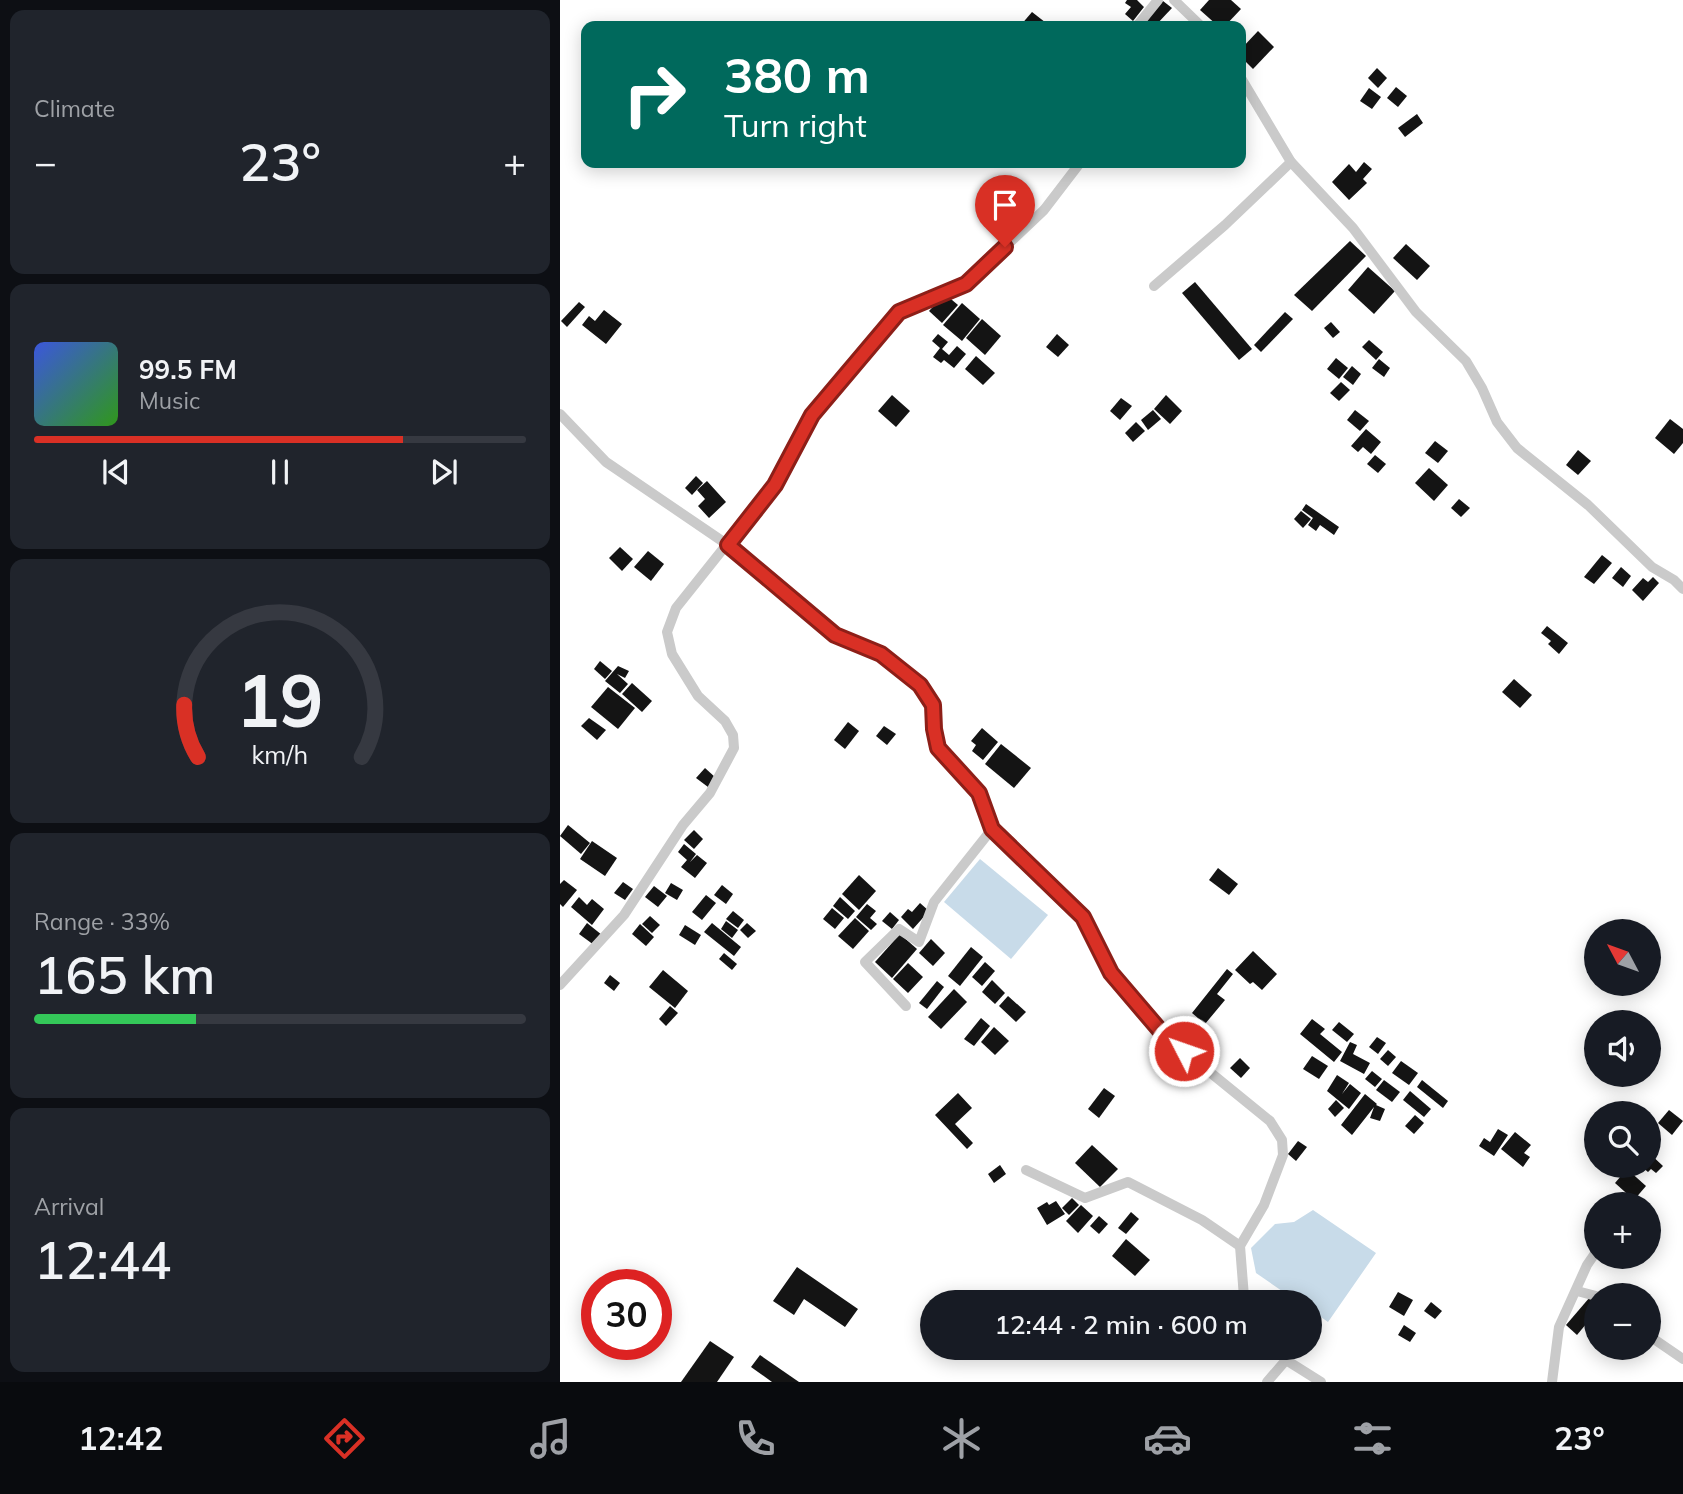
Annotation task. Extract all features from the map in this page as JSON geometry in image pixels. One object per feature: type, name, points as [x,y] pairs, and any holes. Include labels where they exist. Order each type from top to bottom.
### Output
[{"type":"street","points":[[1141,21],[1158,0]]},
{"type":"street","points":[[1174,0],[1196,21]]},
{"type":"street","points":[[1246,86],[1291,162],[1353,228],[1416,312],[1466,361],[1482,387],[1497,422],[1517,449],[1588,505],[1652,567],[1674,580],[1683,589]]},
{"type":"street","points":[[1154,286],[1225,225],[1291,162]]},
{"type":"street","points":[[560,985],[624,915],[683,825],[710,793],[734,748],[733,735],[725,721],[698,696],[672,654],[667,632],[676,608],[775,485],[812,415],[899,312],[966,284],[1044,210],[1076,168]]},
{"type":"street","points":[[560,414],[606,462],[728,545],[835,635],[881,654],[920,685],[933,705],[938,748],[979,793],[992,829],[1083,917],[1111,973],[1163,1034],[1270,1121],[1282,1140],[1283,1155],[1264,1205],[1240,1246],[1243,1290]]},
{"type":"street","points":[[906,1006],[865,962],[899,929],[919,942],[934,902],[992,829]]},
{"type":"street","points":[[1026,1170],[1085,1198],[1129,1182],[1202,1220],[1240,1246]]},
{"type":"street","points":[[1552,1382],[1559,1327],[1585,1269]]},
{"type":"street","points":[[1577,1291],[1584,1293]]},
{"type":"street","points":[[1661,1344],[1683,1359]]},
{"type":"street","points":[[1267,1382],[1286,1360],[1321,1382]]},
{"type":"water","points":[[980,859],[1048,915],[1011,959],[944,902]]},
{"type":"water","points":[[1313,1210],[1376,1253],[1328,1322],[1322,1318],[1322,1290],[1281,1290],[1256,1273],[1251,1248],[1275,1224],[1294,1222]]},
{"type":"building","points":[[1127,0],[1137,0],[1144,7],[1133,21],[1125,14],[1131,7],[1125,3]]},
{"type":"building","points":[[1209,0],[1231,0],[1241,9],[1230,21],[1212,21],[1200,10]]},
{"type":"building","points":[[1163,1],[1172,8],[1160,21],[1145,21]]},
{"type":"building","points":[[1032,12],[1044,21],[1024,21]]},
{"type":"building","points":[[1258,31],[1274,47],[1253,69],[1246,62],[1246,44]]},
{"type":"building","points":[[1377,68],[1387,78],[1378,88],[1368,78]]},
{"type":"building","points":[[1396,87],[1407,96],[1398,107],[1387,98]]},
{"type":"building","points":[[1369,88],[1381,97],[1372,109],[1360,101]]},
{"type":"building","points":[[1417,114],[1423,123],[1405,137],[1398,128]]},
{"type":"building","points":[[1364,162],[1372,169],[1363,179],[1367,183],[1349,200],[1332,182],[1349,164],[1356,172]]},
{"type":"building","points":[[1350,241],[1366,256],[1312,311],[1294,295]]},
{"type":"building","points":[[1406,244],[1430,266],[1417,280],[1393,258]]},
{"type":"building","points":[[1368,267],[1395,291],[1374,314],[1348,290]]},
{"type":"building","points":[[1195,282],[1252,349],[1239,360],[1182,293]]},
{"type":"building","points":[[945,294],[958,305],[942,323],[929,311]]},
{"type":"building","points":[[579,302],[585,307],[567,327],[561,321]]},
{"type":"building","points":[[962,303],[980,319],[962,341],[943,325]]},
{"type":"building","points":[[604,310],[622,324],[606,344],[582,325],[589,316],[595,321]]},
{"type":"building","points":[[1285,312],[1293,319],[1261,352],[1254,345]]},
{"type":"building","points":[[982,319],[1001,336],[985,355],[966,338]]},
{"type":"building","points":[[1331,322],[1340,332],[1333,338],[1324,328]]},
{"type":"building","points":[[938,334],[948,342],[942,349],[949,355],[957,346],[966,354],[954,368],[944,360],[941,363],[933,357],[940,348],[932,341]]},
{"type":"building","points":[[1057,334],[1069,345],[1058,357],[1046,347]]},
{"type":"building","points":[[1369,340],[1383,352],[1376,360],[1362,347]]},
{"type":"building","points":[[976,356],[995,373],[983,385],[965,369]]},
{"type":"building","points":[[1336,358],[1348,368],[1339,379],[1327,369]]},
{"type":"building","points":[[1379,359],[1390,368],[1384,377],[1372,368]]},
{"type":"building","points":[[1352,366],[1361,374],[1353,385],[1343,377]]},
{"type":"building","points":[[1341,382],[1350,390],[1339,401],[1330,393]]},
{"type":"building","points":[[892,395],[910,411],[896,427],[878,411]]},
{"type":"building","points":[[1166,395],[1182,411],[1170,424],[1154,409]]},
{"type":"building","points":[[1121,398],[1132,406],[1120,420],[1110,411]]},
{"type":"building","points":[[1153,410],[1161,419],[1148,430],[1141,420]]},
{"type":"building","points":[[1355,410],[1369,421],[1360,431],[1347,420]]},
{"type":"building","points":[[1670,419],[1683,429],[1683,443],[1674,454],[1655,438]]},
{"type":"building","points":[[1136,422],[1145,431],[1133,442],[1125,433]]},
{"type":"building","points":[[1366,429],[1381,442],[1371,454],[1363,447],[1358,452],[1351,446]]},
{"type":"building","points":[[1435,441],[1448,451],[1438,463],[1425,453]]},
{"type":"building","points":[[1578,450],[1591,461],[1578,475],[1566,465]]},
{"type":"building","points":[[1375,455],[1386,464],[1378,473],[1367,464]]},
{"type":"building","points":[[1429,468],[1448,485],[1434,501],[1415,483]]},
{"type":"building","points":[[696,476],[703,483],[692,495],[685,488]]},
{"type":"building","points":[[707,481],[726,502],[709,518],[698,506],[705,499],[697,490]]},
{"type":"building","points":[[1459,499],[1470,508],[1461,517],[1451,508]]},
{"type":"building","points":[[1306,504],[1339,527],[1334,535],[1320,525],[1316,531],[1308,525],[1313,518],[1302,510]]},
{"type":"building","points":[[1301,511],[1311,519],[1303,528],[1294,519]]},
{"type":"building","points":[[620,547],[633,559],[622,571],[609,558]]},
{"type":"building","points":[[648,551],[664,564],[651,581],[634,567]]},
{"type":"building","points":[[1602,555],[1612,563],[1594,584],[1584,577]]},
{"type":"building","points":[[1621,567],[1631,576],[1623,587],[1612,578]]},
{"type":"building","points":[[1653,577],[1659,583],[1643,601],[1632,590],[1643,578],[1648,582]]},
{"type":"building","points":[[1547,626],[1568,643],[1559,654],[1548,644],[1551,641],[1541,633]]},
{"type":"building","points":[[600,661],[612,671],[605,679],[594,669]]},
{"type":"building","points":[[618,666],[629,671],[625,678],[617,674],[628,684],[620,693],[605,681]]},
{"type":"building","points":[[1514,679],[1532,695],[1520,708],[1502,692]]},
{"type":"building","points":[[632,683],[652,701],[642,712],[622,694]]},
{"type":"building","points":[[608,687],[635,708],[618,729],[591,707]]},
{"type":"building","points":[[589,718],[606,730],[597,740],[581,726]]},
{"type":"building","points":[[848,722],[859,731],[845,749],[834,740]]},
{"type":"building","points":[[884,726],[896,734],[887,745],[876,736]]},
{"type":"building","points":[[982,728],[998,742],[983,760],[972,751],[976,745],[971,741]]},
{"type":"building","points":[[1001,744],[1031,768],[1014,788],[985,764]]},
{"type":"building","points":[[705,768],[716,778],[708,787],[696,778]]},
{"type":"building","points":[[568,825],[590,843],[581,854],[560,836]]},
{"type":"building","points":[[694,830],[703,839],[694,849],[684,840]]},
{"type":"building","points":[[592,841],[617,858],[605,876],[580,859]]},
{"type":"building","points":[[684,844],[696,854],[690,862],[697,855],[707,863],[695,878],[681,867],[687,860],[678,852]]},
{"type":"building","points":[[1218,868],[1238,884],[1229,895],[1209,880]]},
{"type":"building","points":[[859,875],[876,891],[859,910],[842,894]]},
{"type":"building","points":[[564,880],[577,890],[563,907],[560,904],[560,884]]},
{"type":"building","points":[[623,882],[633,889],[625,900],[614,893]]},
{"type":"building","points":[[671,883],[683,890],[677,900],[665,893]]},
{"type":"building","points":[[722,885],[733,894],[726,904],[714,895]]},
{"type":"building","points":[[654,886],[667,896],[658,907],[645,897]]},
{"type":"building","points":[[706,895],[716,903],[702,920],[692,912]]},
{"type":"building","points":[[579,897],[587,905],[592,899],[604,909],[592,925],[571,907]]},
{"type":"building","points":[[840,897],[855,911],[848,919],[833,906]]},
{"type":"building","points":[[920,903],[929,911],[913,929],[901,917],[908,909],[912,912]]},
{"type":"building","points":[[867,904],[876,911],[870,918],[877,924],[871,930],[856,917]]},
{"type":"building","points":[[832,908],[844,918],[835,929],[823,919]]},
{"type":"building","points":[[733,911],[744,920],[738,928],[726,919]]},
{"type":"building","points":[[890,912],[899,920],[892,929],[882,921]]},
{"type":"building","points":[[650,916],[660,925],[652,933],[642,924]]},
{"type":"building","points":[[855,918],[869,931],[853,949],[838,936]]},
{"type":"building","points":[[726,921],[738,930],[732,938],[721,929]]},
{"type":"building","points":[[587,923],[602,935],[594,945],[579,934]]},
{"type":"building","points":[[712,923],[741,947],[734,956],[704,932]]},
{"type":"building","points":[[747,923],[756,931],[748,938],[740,930]]},
{"type":"building","points":[[640,924],[654,937],[646,946],[632,934]]},
{"type":"building","points":[[685,925],[701,935],[695,945],[679,935]]},
{"type":"building","points":[[900,934],[917,949],[892,978],[875,962]]},
{"type":"building","points":[[931,939],[945,953],[933,966],[919,953]]},
{"type":"building","points":[[971,947],[983,957],[960,986],[948,976]]},
{"type":"building","points":[[1253,951],[1277,974],[1262,990],[1253,982],[1250,984],[1235,970]]},
{"type":"building","points":[[724,953],[737,964],[732,970],[719,959]]},
{"type":"building","points":[[985,962],[995,971],[982,986],[972,977]]},
{"type":"building","points":[[908,963],[923,977],[908,993],[893,979]]},
{"type":"building","points":[[1227,969],[1233,974],[1217,994],[1225,1000],[1205,1024],[1192,1013]]},
{"type":"building","points":[[663,970],[688,991],[675,1008],[649,987]]},
{"type":"building","points":[[610,975],[620,983],[614,991],[604,983]]},
{"type":"building","points":[[992,980],[1005,993],[995,1004],[982,992]]},
{"type":"building","points":[[937,981],[944,987],[927,1009],[919,1003]]},
{"type":"building","points":[[954,989],[967,1002],[941,1029],[928,1017]]},
{"type":"building","points":[[1008,996],[1026,1012],[1016,1022],[999,1006]]},
{"type":"building","points":[[670,1006],[678,1013],[666,1026],[659,1019]]},
{"type":"building","points":[[981,1018],[990,1026],[974,1046],[964,1039]]},
{"type":"building","points":[[1312,1019],[1325,1029],[1320,1034],[1342,1052],[1334,1062],[1300,1034]]},
{"type":"building","points":[[1339,1022],[1354,1034],[1347,1042],[1332,1030]]},
{"type":"building","points":[[994,1027],[1009,1041],[995,1055],[981,1042]]},
{"type":"building","points":[[1377,1037],[1386,1043],[1378,1054],[1369,1047]]},
{"type":"building","points":[[1350,1042],[1357,1045],[1353,1054],[1370,1063],[1364,1074],[1340,1061]]},
{"type":"building","points":[[1388,1050],[1396,1057],[1388,1066],[1380,1059]]},
{"type":"building","points":[[1312,1056],[1328,1066],[1319,1079],[1303,1069]]},
{"type":"building","points":[[1240,1058],[1250,1068],[1241,1078],[1230,1068]]},
{"type":"building","points":[[1401,1061],[1418,1073],[1409,1085],[1392,1073]]},
{"type":"building","points":[[1372,1071],[1382,1079],[1375,1087],[1365,1079]]},
{"type":"building","points":[[1337,1075],[1349,1083],[1342,1094],[1350,1084],[1361,1093],[1349,1109],[1327,1091]]},
{"type":"building","points":[[1384,1080],[1400,1092],[1392,1102],[1376,1090]]},
{"type":"building","points":[[1422,1080],[1448,1101],[1443,1108],[1417,1087]]},
{"type":"building","points":[[1104,1088],[1115,1096],[1099,1118],[1088,1109]]},
{"type":"building","points":[[1410,1091],[1431,1109],[1424,1117],[1403,1100]]},
{"type":"building","points":[[958,1093],[972,1108],[955,1124],[973,1143],[967,1149],[935,1115]]},
{"type":"building","points":[[1365,1094],[1376,1105],[1385,1109],[1380,1121],[1370,1118],[1374,1107],[1352,1135],[1341,1125]]},
{"type":"building","points":[[1336,1100],[1344,1108],[1335,1117],[1328,1109]]},
{"type":"building","points":[[1669,1110],[1683,1121],[1672,1135],[1661,1126],[1661,1119]]},
{"type":"building","points":[[1415,1115],[1424,1123],[1414,1134],[1405,1126]]},
{"type":"building","points":[[1498,1129],[1508,1135],[1494,1156],[1479,1146],[1484,1138],[1490,1142]]},
{"type":"building","points":[[1515,1132],[1531,1145],[1524,1153],[1530,1157],[1523,1167],[1501,1149]]},
{"type":"building","points":[[1298,1141],[1307,1147],[1296,1161],[1288,1154]]},
{"type":"building","points":[[1092,1145],[1118,1169],[1100,1187],[1075,1163]]},
{"type":"building","points":[[1000,1165],[1006,1174],[994,1183],[988,1174]]},
{"type":"building","points":[[1619,1178],[1637,1178],[1646,1186],[1641,1192],[1625,1192],[1615,1183]]},
{"type":"building","points":[[1072,1198],[1079,1205],[1069,1215],[1062,1208]]},
{"type":"building","points":[[1056,1201],[1065,1214],[1047,1225],[1037,1208],[1047,1202],[1049,1205]]},
{"type":"building","points":[[1081,1205],[1093,1216],[1078,1233],[1066,1221]]},
{"type":"building","points":[[1131,1212],[1139,1219],[1126,1234],[1118,1228]]},
{"type":"building","points":[[1099,1216],[1108,1224],[1099,1234],[1090,1226]]},
{"type":"building","points":[[1126,1239],[1150,1260],[1135,1276],[1112,1256]]},
{"type":"building","points":[[797,1267],[858,1309],[845,1327],[804,1299],[794,1315],[773,1301]]},
{"type":"building","points":[[1398,1292],[1413,1300],[1404,1316],[1389,1307]]},
{"type":"building","points":[[1431,1302],[1442,1311],[1435,1319],[1424,1311]]},
{"type":"building","points":[[1584,1304],[1584,1327],[1577,1335],[1566,1325]]},
{"type":"building","points":[[1404,1325],[1416,1333],[1410,1342],[1398,1335]]},
{"type":"building","points":[[710,1341],[734,1357],[717,1382],[681,1382]]},
{"type":"building","points":[[760,1355],[799,1382],[772,1382],[751,1367]]},
{"type":"route","points":[[1005,247],[966,284],[899,312],[812,415],[775,485],[728,545],[835,635],[881,654],[920,685],[933,705],[938,748],[979,793],[992,829],[1083,917],[1111,973],[1163,1034],[1184,1051]]}]
